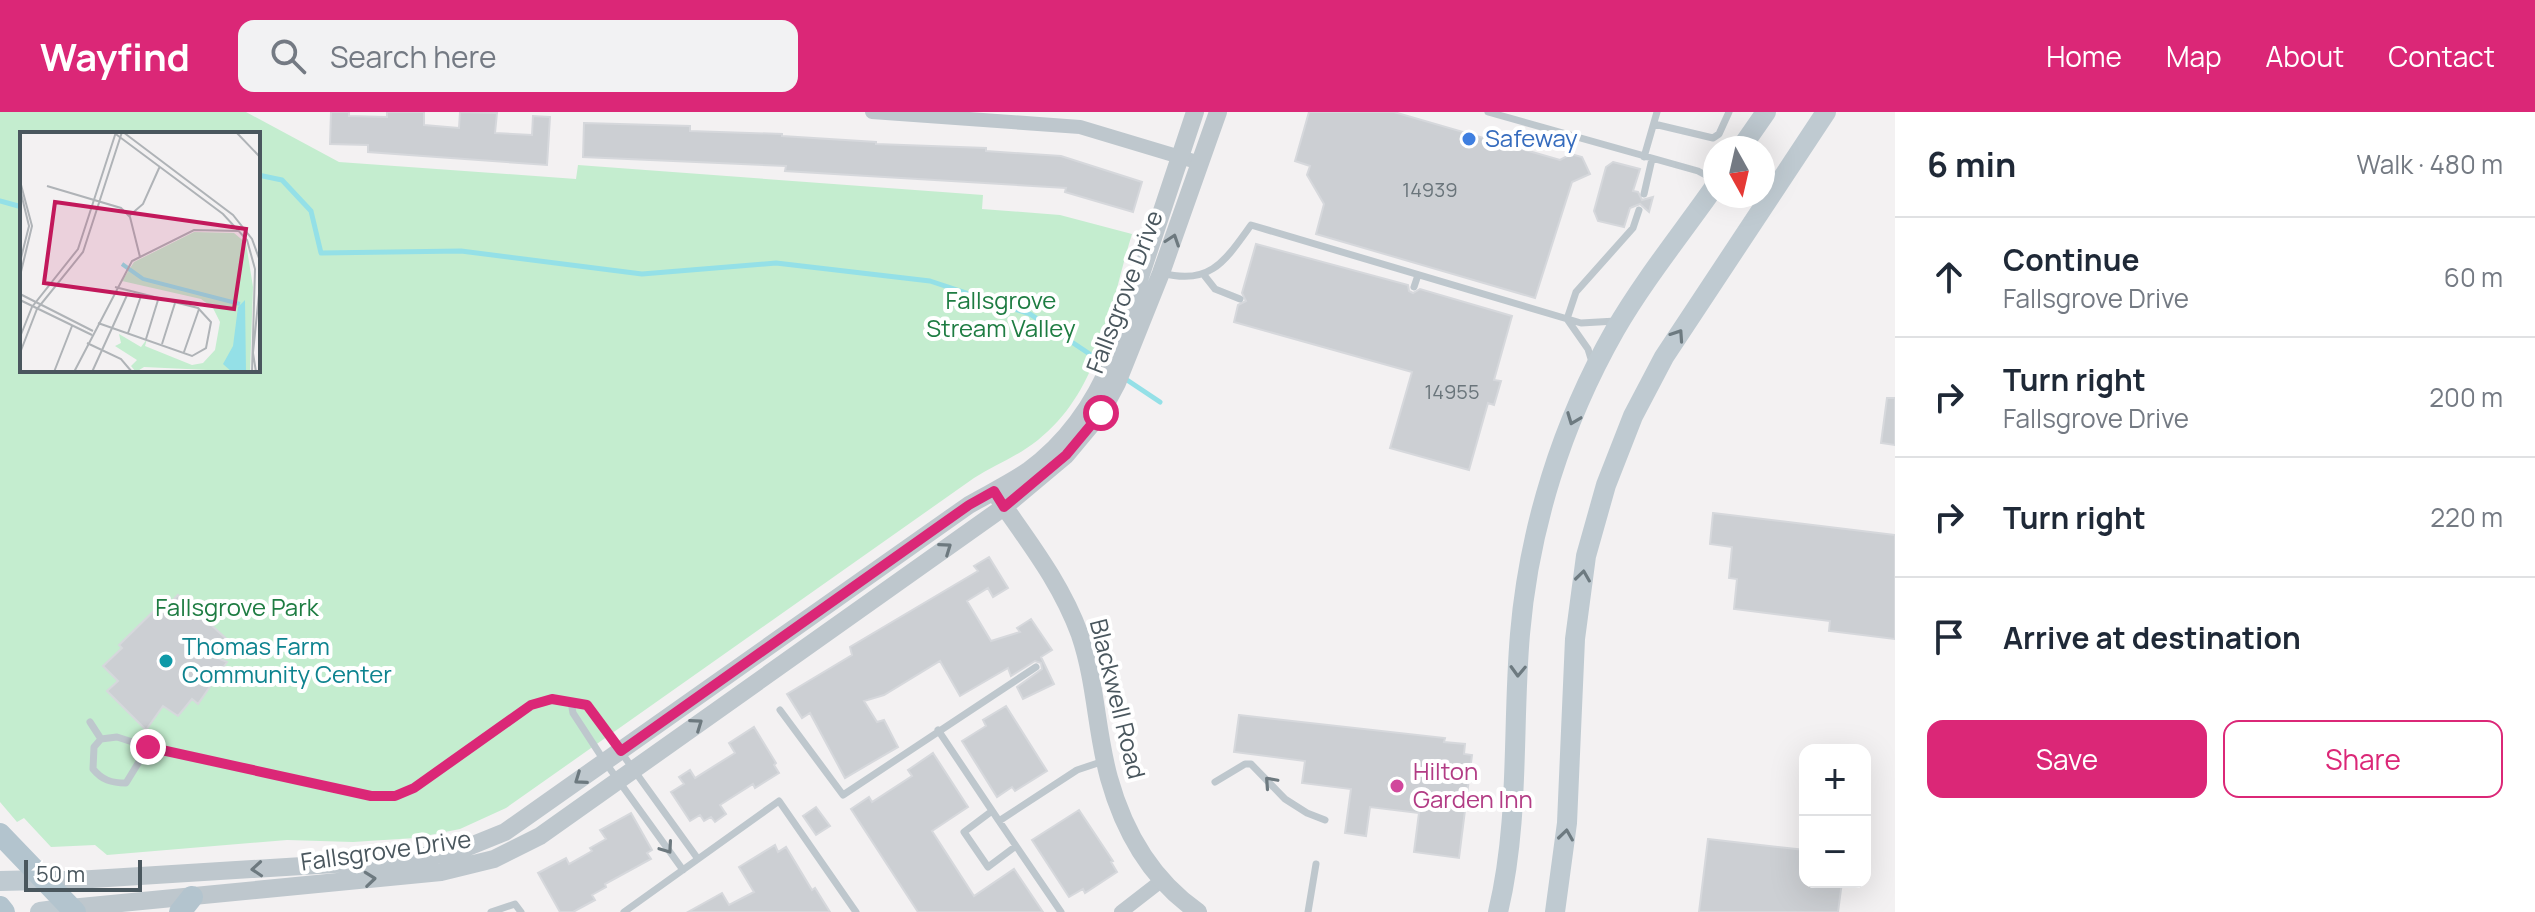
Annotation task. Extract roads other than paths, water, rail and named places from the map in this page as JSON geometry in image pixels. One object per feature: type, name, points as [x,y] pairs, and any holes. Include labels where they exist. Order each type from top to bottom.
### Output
[{"type":"main road","points":[[1749,136],[1766,112]]},
{"type":"main road","points":[[1555,912],[1567,823],[1575,639],[1586,556],[1606,485],[1633,416],[1664,357],[1826,112]]},
{"type":"main road","points":[[1498,912],[1513,818],[1520,635],[1532,545],[1554,468],[1583,394],[1622,320],[1703,201]]},
{"type":"main road","points":[[0,834],[72,910]]},
{"type":"main road","points":[[0,881],[43,880]]},
{"type":"main road","points":[[0,907],[4,912]]},
{"type":"main road","points":[[40,912],[72,910]]},
{"type":"street","points":[[872,112],[1058,118],[1200,163]]},
{"type":"street","name":"Fallsgrove Drive","points":[[1119,361],[1195,112]]},
{"type":"street","name":"Fallsgrove Drive","points":[[72,910],[186,905],[441,872],[494,859],[540,836],[999,499],[1062,440],[1111,380],[1161,273],[1218,112]]},
{"type":"street","name":"Fallsgrove Drive","points":[[43,880],[399,860],[458,851],[505,832],[956,514],[999,499]]},
{"type":"street","name":"Blackwell Road","points":[[999,499],[1040,555],[1064,596],[1094,687],[1109,778],[1127,825],[1147,864],[1175,896],[1198,912]]},
{"type":"street","points":[[1121,912],[1161,881]]},
{"type":"lane","points":[[1488,112],[1703,175]]},
{"type":"lane","points":[[1644,194],[1657,112]]},
{"type":"lane","points":[[1654,124],[1713,138],[1719,134],[1729,112]]},
{"type":"lane","points":[[1567,319],[1576,292],[1633,228],[1639,210]]},
{"type":"lane","points":[[1161,273],[1179,278],[1204,275],[1217,267],[1233,250],[1251,225],[1581,323],[1622,320]]},
{"type":"lane","points":[[1204,275],[1215,289],[1240,299]]},
{"type":"lane","points":[[1414,287],[1418,275]]},
{"type":"lane","points":[[1567,319],[1588,349],[1594,371]]},
{"type":"lane","points":[[780,710],[843,795],[1036,667]]},
{"type":"lane","points":[[148,747],[126,783],[112,783],[93,769],[94,747],[101,739],[117,737],[148,747],[371,796],[395,796],[437,774],[531,705],[552,699],[587,705],[621,751],[626,775],[683,870]]},
{"type":"lane","points":[[571,702],[573,713],[605,762],[626,775],[698,859]]},
{"type":"lane","points":[[90,722],[101,739]]},
{"type":"lane","points":[[938,730],[1061,912]]},
{"type":"lane","points":[[999,821],[1077,770],[1106,761]]},
{"type":"lane","points":[[1215,782],[1245,764],[1251,764],[1285,799],[1325,820]]},
{"type":"lane","points":[[624,912],[779,801],[856,912]]},
{"type":"lane","points":[[992,811],[964,832],[988,867],[1016,846]]},
{"type":"lane","points":[[1308,912],[1316,864]]},
{"type":"lane","points":[[491,912],[515,904],[521,912]]},
{"type":"waterway","points":[[260,175],[282,180],[311,211],[321,253],[461,251],[642,274],[776,263],[930,281],[1030,314],[1106,365]]},
{"type":"waterway","points":[[0,201],[20,206]]},
{"type":"waterway","points":[[1124,378],[1160,402]]},
{"type":"place","name":"Safeway","points":[[1469,139]]},
{"type":"place","name":"Thomas Farm Community Center","points":[[166,661]]},
{"type":"place","name":"Hilton Garden Inn","points":[[1397,786]]},
{"type":"park label","name":"Fallsgrove Stream Valley","points":[[1001,315]]},
{"type":"park label","name":"Fallsgrove Park","points":[[237,608]]}]
